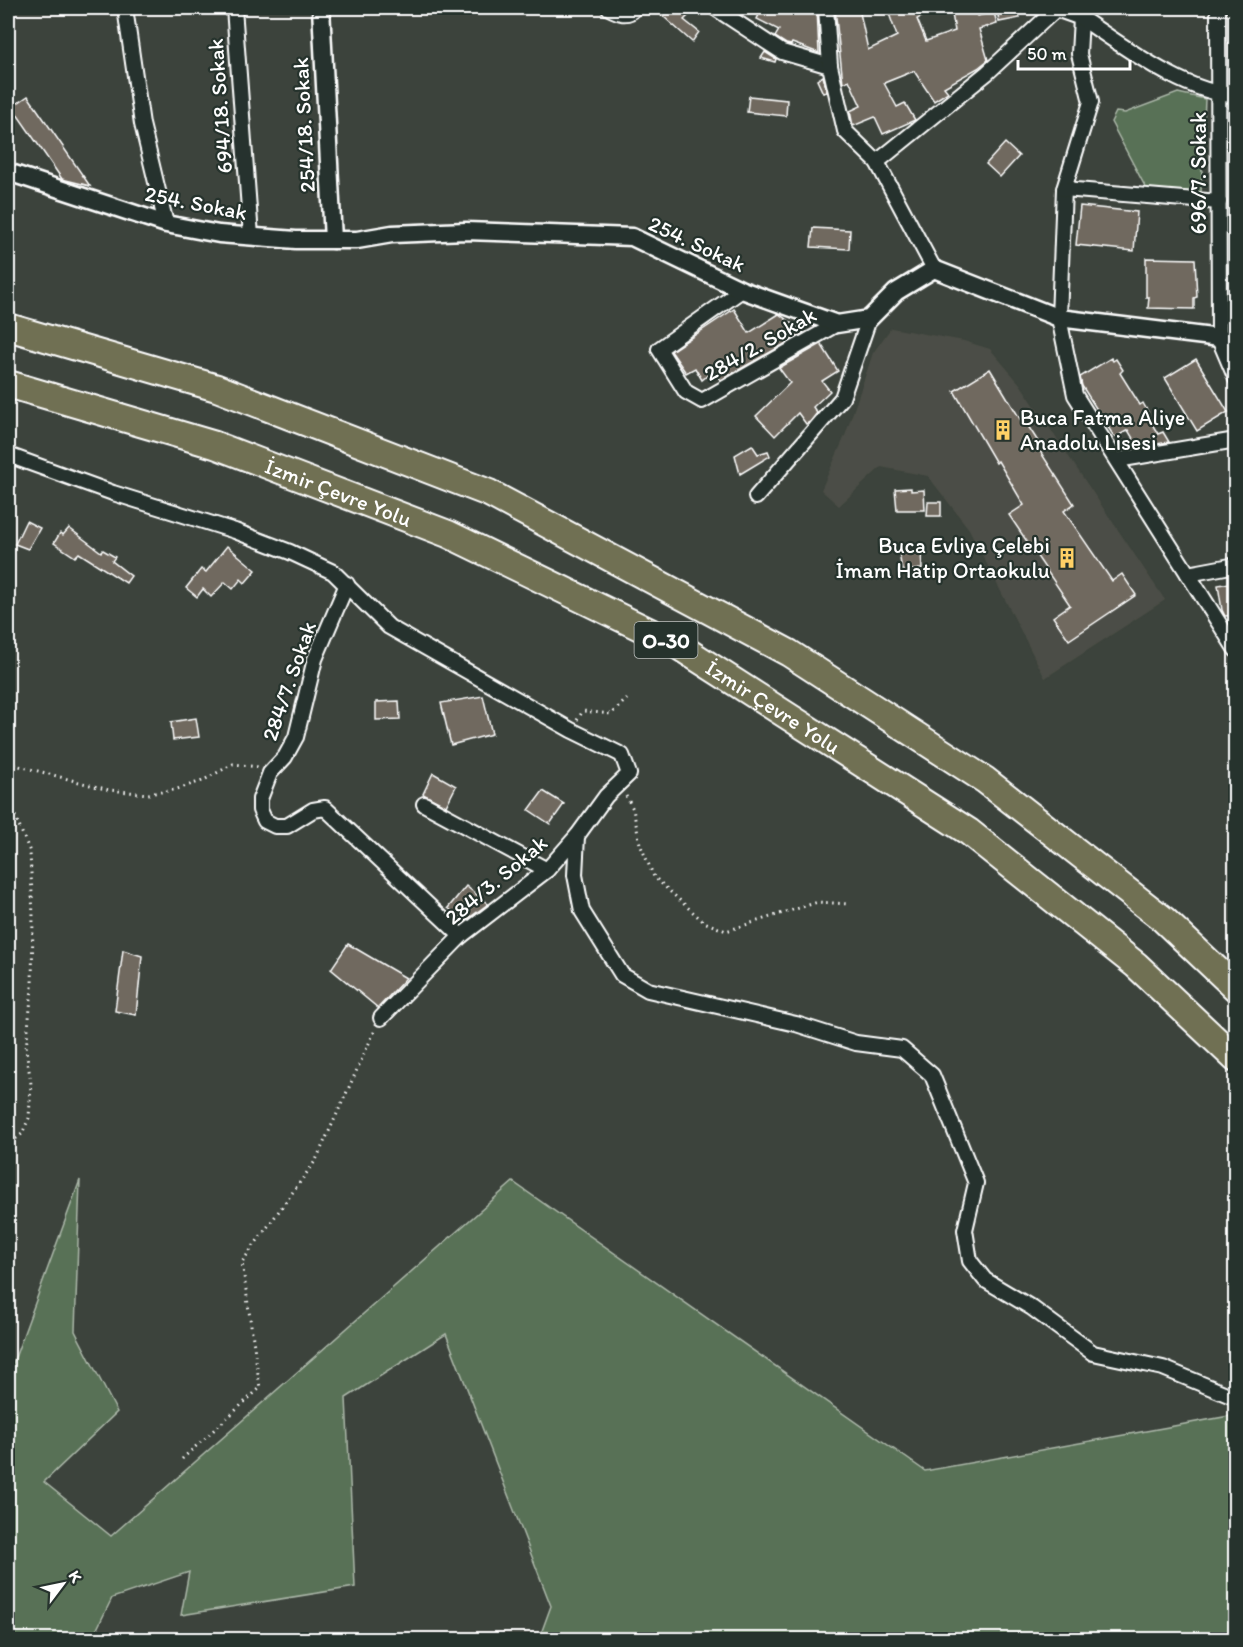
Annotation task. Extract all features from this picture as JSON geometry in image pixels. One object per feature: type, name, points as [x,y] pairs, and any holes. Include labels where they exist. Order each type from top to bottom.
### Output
[{"type":"highway","name":"O-30","points":[[8,327],[217,388],[489,493],[789,653],[985,780],[1163,920],[1236,988]]},
{"type":"highway","name":"İzmir Çevre Yolu","points":[[8,384],[215,445],[448,534],[677,645],[969,832],[1136,965],[1236,1059]]},
{"type":"street","points":[[125,8],[142,124],[166,224]]},
{"type":"street","name":"694/18. Sokak","points":[[234,8],[251,236]]},
{"type":"street","name":"254/18. Sokak","points":[[321,8],[333,240]]},
{"type":"street","points":[[609,8],[621,14],[631,12],[635,8]]},
{"type":"street","points":[[715,8],[782,52],[830,66]]},
{"type":"street","points":[[826,8],[830,66],[845,131],[877,162],[934,269],[1059,318],[1227,339],[1236,379]]},
{"type":"street","points":[[877,162],[987,73],[1054,8],[1082,18],[1147,61],[1218,95],[1236,95]]},
{"type":"street","name":"696/7. Sokak","points":[[1218,8],[1219,202],[1227,339]]},
{"type":"street","points":[[1082,18],[1079,54],[1092,102],[1064,189],[1059,318],[1075,395],[1188,574],[1229,631],[1236,650]]},
{"type":"street","name":"254. Sokak","points":[[8,172],[166,224],[251,236],[357,240],[392,234],[466,231],[632,237],[742,290],[837,324],[869,319]]},
{"type":"street","points":[[1064,189],[1219,202]]},
{"type":"street","points":[[756,497],[842,398],[869,319],[896,292],[934,269]]},
{"type":"street","name":"284/2. Sokak","points":[[742,290],[658,349],[686,392],[702,401],[837,324]]},
{"type":"street","points":[[1117,460],[1236,440]]},
{"type":"street","points":[[8,455],[290,552],[333,572],[347,584],[360,602],[389,627],[571,730],[622,755],[629,774],[619,784]]},
{"type":"street","points":[[1188,574],[1236,565]]},
{"type":"street","name":"284/7. Sokak","points":[[347,584],[315,659],[296,737],[285,757],[270,773],[260,799],[260,810],[265,821],[275,826],[286,826],[313,810],[325,808],[461,936]]},
{"type":"street","name":"284/3. Sokak","points":[[381,1018],[461,936],[547,870],[577,836],[606,796],[619,784]]},
{"type":"street","points":[[424,804],[547,870]]},
{"type":"street","points":[[577,836],[575,875],[582,911],[622,975],[648,990],[796,1024],[856,1042],[902,1049],[932,1075],[976,1183],[965,1230],[970,1261],[985,1280],[1032,1308],[1093,1353],[1163,1368],[1236,1398]]},
{"type":"path","points":[[571,730],[583,711],[611,714],[627,699]]},
{"type":"path","points":[[8,763],[109,790],[148,794],[174,790],[202,781],[233,764],[257,766],[270,773]]},
{"type":"path","points":[[619,784],[633,809],[640,844],[654,877],[704,922],[726,931],[818,902],[849,904]]},
{"type":"path","points":[[8,799],[30,852],[33,916],[32,988],[26,1049],[31,1084],[29,1119],[22,1134],[8,1145]]},
{"type":"path","points":[[182,1459],[260,1388],[242,1262],[316,1160],[381,1018]]},
{"type":"shaded area","points":[[891,328],[964,341],[990,349],[1020,384],[1165,600],[1045,678],[969,529],[928,476],[881,467],[839,506],[821,490],[845,436],[873,353]]},
{"type":"green space","points":[[1178,93],[1205,99],[1201,192],[1147,190],[1111,122],[1116,112],[1125,113]]},
{"type":"green space","points":[[80,1180],[75,1331],[117,1412],[44,1482],[111,1536],[513,1182],[925,1471],[1235,1415],[1235,1639],[539,1639],[551,1606],[446,1334],[346,1398],[355,1587],[181,1615],[189,1572],[112,1598],[92,1639],[8,1639],[8,1377]]},
{"type":"building","points":[[654,8],[696,8],[684,20],[699,32],[692,42]]},
{"type":"building","points":[[762,8],[817,8],[819,53],[792,43],[791,45],[786,44],[775,37],[779,30],[757,19]]},
{"type":"building","points":[[835,8],[859,8],[868,50],[897,36],[887,8],[939,8],[917,19],[926,41],[955,31],[951,8],[973,8],[978,16],[994,12],[997,24],[979,29],[988,60],[944,87],[948,92],[934,101],[914,71],[884,83],[897,107],[905,103],[915,120],[883,134],[875,117],[853,126],[850,111],[861,106],[849,80],[843,83]]},
{"type":"building","points":[[997,8],[1018,8],[1020,18],[999,22]]},
{"type":"building","points":[[765,52],[776,59],[775,62],[761,58]]},
{"type":"building","points":[[823,76],[827,92],[823,93],[817,80]]},
{"type":"building","points":[[28,96],[90,186],[62,179],[12,107]]},
{"type":"building","points":[[749,96],[787,100],[786,116],[747,112]]},
{"type":"building","points":[[1005,143],[1019,156],[1000,177],[986,164]]},
{"type":"building","points":[[1080,206],[1137,212],[1134,251],[1076,245]]},
{"type":"building","points":[[813,228],[850,230],[849,249],[811,247]]},
{"type":"building","points":[[1146,258],[1195,259],[1197,297],[1194,298],[1194,309],[1148,308]]},
{"type":"building","points":[[734,309],[749,333],[779,314],[804,333],[721,380],[713,371],[702,380],[695,368],[686,373],[671,351]]},
{"type":"building","points":[[821,344],[838,371],[822,381],[830,391],[813,407],[817,413],[810,422],[806,424],[798,413],[775,436],[756,416],[790,383],[779,368]]},
{"type":"building","points":[[1111,358],[1113,361],[1116,359],[1123,370],[1120,373],[1140,405],[1143,403],[1148,412],[1146,414],[1158,434],[1163,432],[1169,442],[1138,447],[1128,430],[1116,437],[1113,435],[1082,386],[1080,377]]},
{"type":"building","points":[[1196,359],[1228,412],[1197,431],[1165,378]]},
{"type":"building","points":[[990,369],[1025,427],[1028,426],[1039,443],[1036,445],[1074,504],[1064,511],[1112,581],[1122,574],[1136,595],[1069,640],[1053,617],[1070,605],[1009,515],[1024,505],[998,461],[996,463],[954,391]]},
{"type":"building","points":[[752,445],[758,454],[768,451],[770,456],[740,474],[735,455]]},
{"type":"building","points":[[911,488],[911,491],[924,490],[925,510],[897,510],[895,489]]},
{"type":"building","points":[[928,502],[941,502],[941,516],[927,516]]},
{"type":"building","points":[[26,521],[40,528],[28,549],[15,544]]},
{"type":"building","points":[[69,528],[101,552],[103,550],[115,557],[112,561],[131,576],[126,583],[79,553],[75,557],[54,543],[60,533],[63,535]]},
{"type":"building","points":[[227,546],[256,570],[245,583],[241,579],[233,589],[225,582],[211,597],[203,589],[197,597],[186,588],[201,569],[206,572]]},
{"type":"building","points":[[921,550],[922,569],[902,571],[899,552]]},
{"type":"building","points":[[1236,582],[1236,615],[1225,616],[1218,585]]},
{"type":"building","points":[[483,696],[492,734],[451,745],[441,703]]},
{"type":"building","points":[[399,701],[400,719],[376,720],[376,702]]},
{"type":"building","points":[[196,718],[199,737],[173,740],[171,722]]},
{"type":"building","points":[[433,773],[456,786],[446,806],[423,794]]},
{"type":"building","points":[[543,791],[564,804],[550,824],[529,810]]},
{"type":"building","points":[[466,886],[488,904],[465,921],[448,908]]},
{"type":"building","points":[[348,944],[406,978],[378,1008],[331,969]]},
{"type":"building","points":[[123,950],[142,956],[136,1015],[115,1011]]},
{"type":"place","name":"Buca Fatma Aliye Anadolu Lisesi","points":[[1003,430]]},
{"type":"place","name":"Buca Evliya Çelebi İmam Hatip Ortaokulu","points":[[1067,558]]}]
